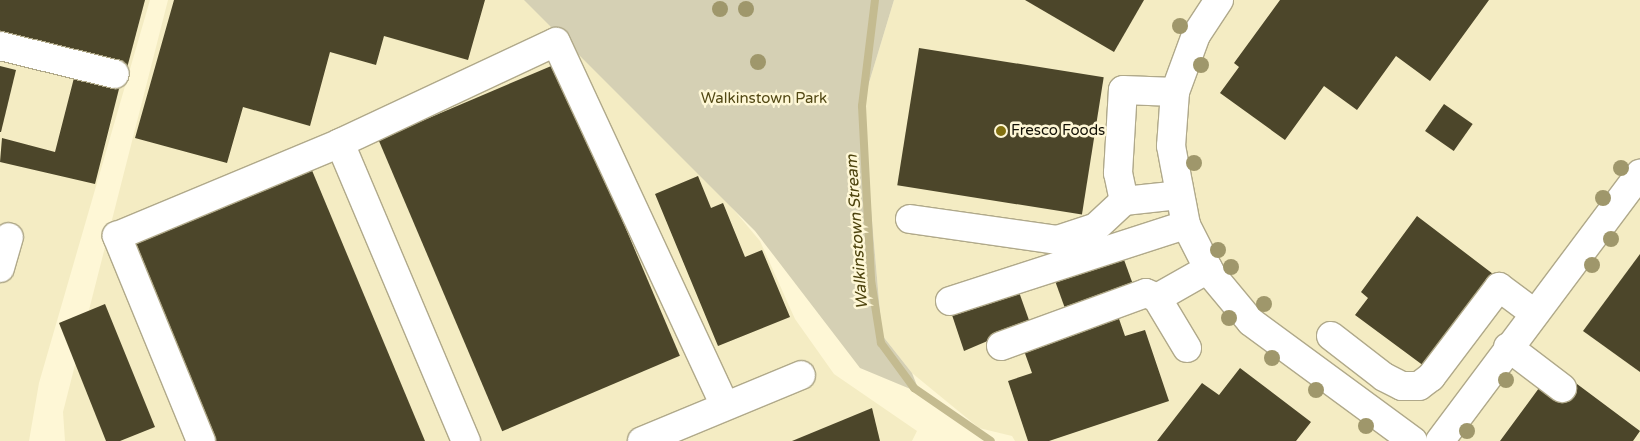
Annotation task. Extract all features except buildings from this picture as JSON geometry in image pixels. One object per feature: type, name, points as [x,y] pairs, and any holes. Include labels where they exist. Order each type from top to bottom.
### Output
[{"type":"street","points":[[1218,0],[1196,35],[1175,92],[1171,146],[1186,225],[1208,268],[1251,322],[1413,441]]},
{"type":"street","points":[[201,441],[118,236],[340,144],[556,42],[725,406]]},
{"type":"street","points":[[0,46],[115,74]]},
{"type":"street","points":[[1124,201],[1118,173],[1123,90],[1175,92]]},
{"type":"street","points":[[340,144],[466,441]]},
{"type":"street","points":[[1440,441],[1508,347],[1639,177]]},
{"type":"street","points":[[910,219],[1057,240],[1095,228],[1124,201],[1179,195]]},
{"type":"street","points":[[950,301],[1186,225]]},
{"type":"street","points":[[0,268],[9,237]]},
{"type":"street","points":[[1157,298],[1208,268]]},
{"type":"street","points":[[1331,336],[1384,377],[1402,386],[1419,386],[1431,377],[1498,287],[1534,313]]},
{"type":"street","points":[[1001,346],[1146,293],[1157,298],[1187,348]]},
{"type":"street","points":[[1508,347],[1562,388]]},
{"type":"street","points":[[642,441],[801,375]]},
{"type":"shaded area","points":[[0,0],[150,0],[39,383],[29,441],[0,441]]},
{"type":"shaded area","points":[[168,0],[525,0],[665,128],[760,241],[795,319],[834,374],[917,431],[912,441],[65,441],[63,412]]},
{"type":"shaded area","points":[[894,0],[1640,0],[1640,441],[1015,441],[1012,436],[979,428],[912,373],[882,335],[862,106]]},
{"type":"green space","name":"Walkinstown Park","points":[[524,0],[894,0],[862,106],[882,335],[912,373],[920,393],[860,368],[755,231]]},
{"type":"waterway","name":"Walkinstown Stream","points":[[875,0],[862,106],[871,280],[881,343],[914,388],[991,441]]},
{"type":"place","name":"Fresco Foods","points":[[1001,131]]}]
